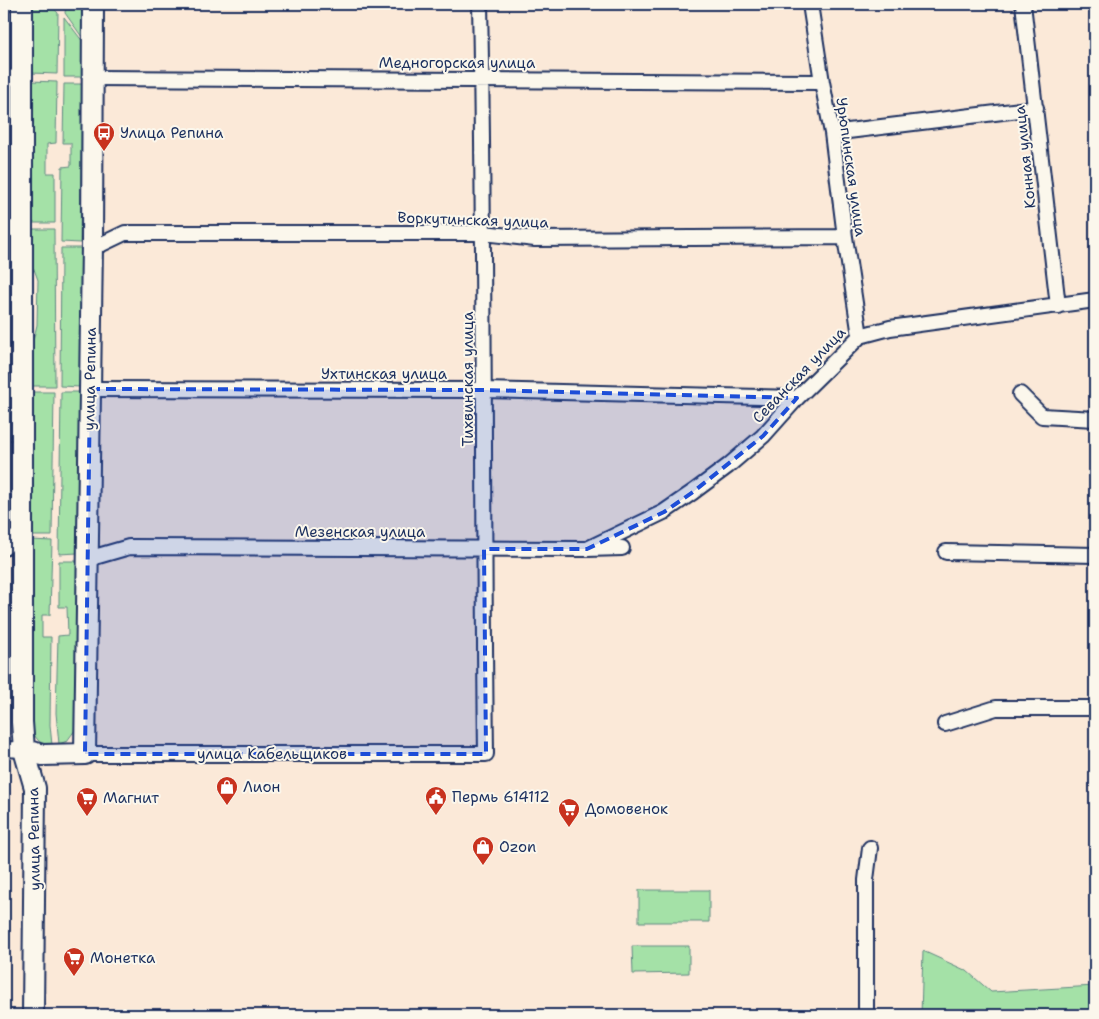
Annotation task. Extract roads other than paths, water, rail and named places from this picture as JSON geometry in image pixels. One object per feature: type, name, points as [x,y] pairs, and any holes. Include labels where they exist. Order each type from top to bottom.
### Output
[{"type":"street","name":"улица Репина","points":[[22,4],[13,77],[13,390],[22,626],[24,750],[36,788],[33,1015]]},
{"type":"street","name":"улица Репина","points":[[85,754],[93,4]]},
{"type":"street","name":"Тихвинская улица","points":[[480,4],[484,233],[486,754]]},
{"type":"street","name":"Урюпинская улица","points":[[810,4],[832,134],[860,336]]},
{"type":"street","name":"Конная улица","points":[[1023,4],[1058,306]]},
{"type":"street","name":"Медногорская улица","points":[[92,78],[822,82]]},
{"type":"street","points":[[832,134],[1036,108]]},
{"type":"street","name":"Воркутинская улица","points":[[102,244],[125,233],[484,233],[536,239],[845,237]]},
{"type":"street","name":"Севанская улица","points":[[587,549],[664,512],[728,466],[763,436],[797,398],[860,336],[890,328],[1095,300]]},
{"type":"street","name":"Ухтинская улица","points":[[90,389],[484,390],[797,398]]},
{"type":"street","points":[[1020,394],[1042,416],[1095,419]]},
{"type":"street","name":"Мезенская улица","points":[[98,556],[129,547],[622,548]]},
{"type":"street","points":[[946,552],[1095,555]]},
{"type":"street","points":[[945,724],[996,708],[1095,708]]},
{"type":"street","name":"улица Кабельщиков","points":[[4,749],[24,750],[43,754],[486,754]]},
{"type":"street","points":[[36,788],[44,768],[57,754]]},
{"type":"street","points":[[866,1015],[866,880],[870,848]]},
{"type":"place","name":"Улица Репина","points":[[104,152]]},
{"type":"place","name":"Лион","points":[[227,806]]},
{"type":"place","name":"Пермь 614112","points":[[436,816]]},
{"type":"place","name":"Магнит","points":[[87,817]]},
{"type":"place","name":"Домовенок","points":[[569,828]]},
{"type":"place","name":"Ozon","points":[[483,866]]},
{"type":"place","name":"Монетка","points":[[74,977]]}]
